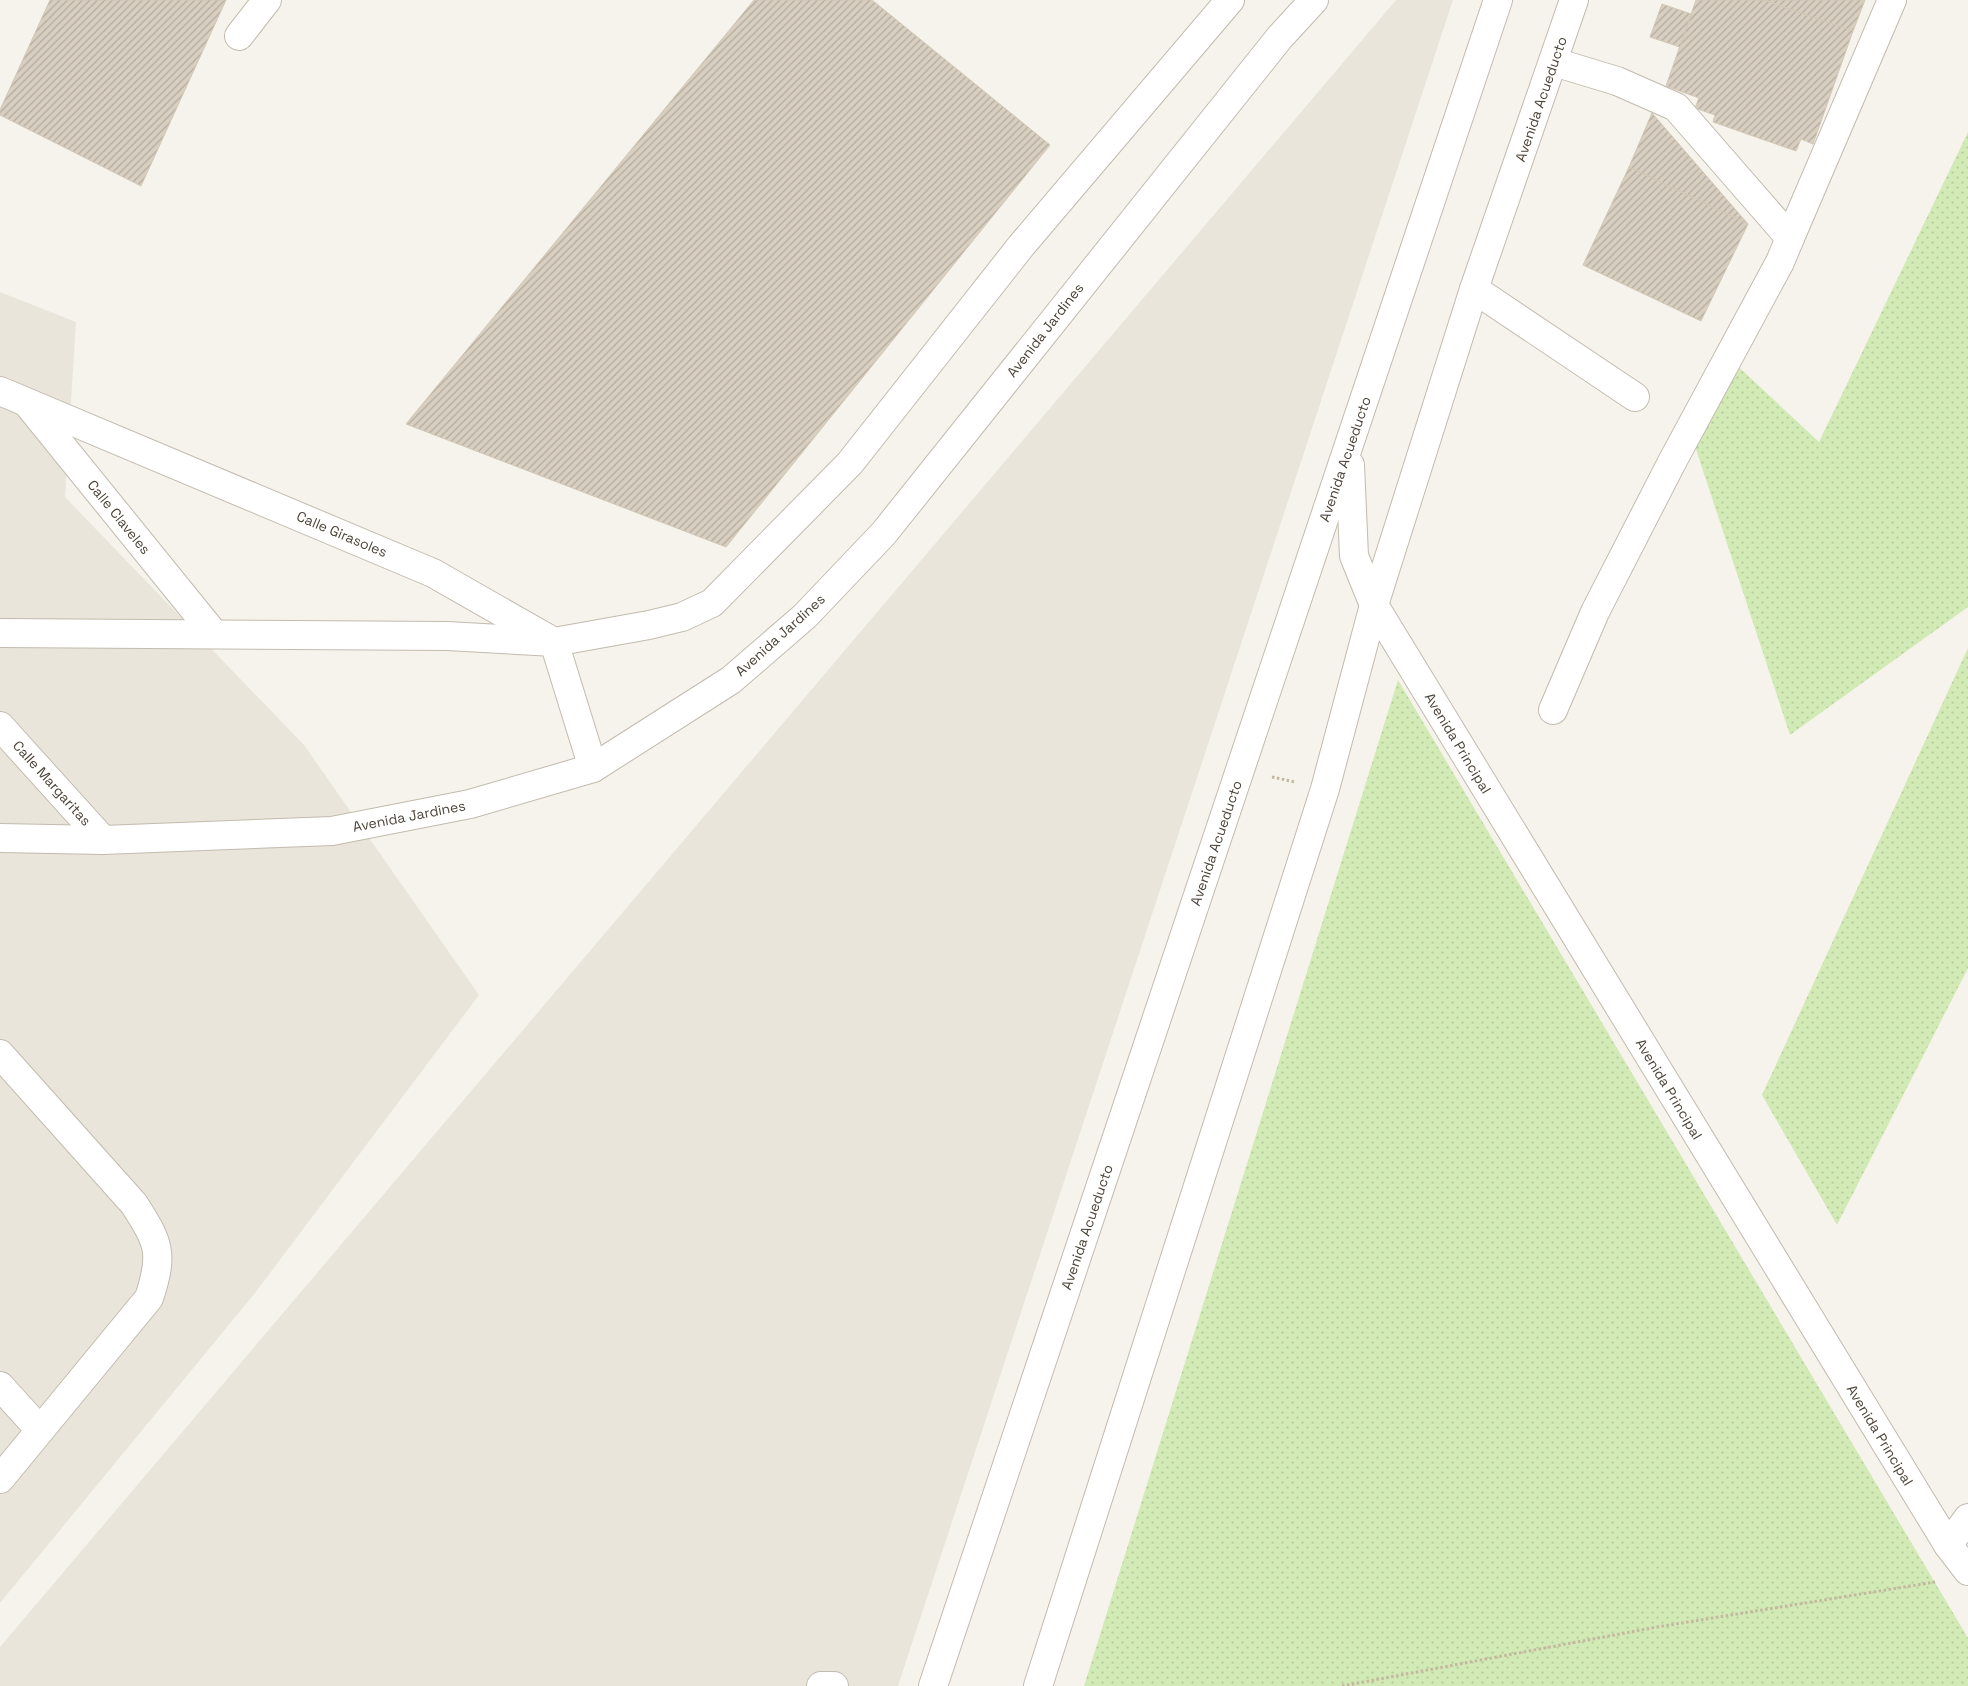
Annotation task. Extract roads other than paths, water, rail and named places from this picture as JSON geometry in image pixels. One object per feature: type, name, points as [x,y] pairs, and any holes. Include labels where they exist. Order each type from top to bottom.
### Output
[{"type":"street","points":[[239,36],[267,0]]},
{"type":"street","points":[[0,633],[447,636],[554,642],[657,624],[682,617],[712,603],[850,463],[1021,246],[1230,0]]},
{"type":"street","name":"Avenida Jardines","points":[[0,838],[104,840],[332,831],[470,804],[593,768],[731,680],[805,616],[884,533],[1280,37],[1314,0]]},
{"type":"street","name":"Avenida Acueducto","points":[[933,1686],[1498,0]]},
{"type":"street","name":"Avenida Acueducto","points":[[1038,1686],[1325,788],[1374,605],[1474,289],[1574,0]]},
{"type":"street","points":[[1553,710],[1595,612],[1672,462],[1780,262],[1892,0]]},
{"type":"street","points":[[1554,62],[1617,81],[1676,107],[1790,238]]},
{"type":"street","points":[[1474,289],[1634,397]]},
{"type":"street","name":"Calle Girasoles","points":[[12,395],[434,573],[554,642]]},
{"type":"street","name":"Calle Claveles","points":[[12,395],[214,634]]},
{"type":"street","name":"Avenida Principal","points":[[1350,444],[1354,556],[1374,605],[1948,1545],[1956,1575]]},
{"type":"street","points":[[554,642],[593,768]]},
{"type":"street","name":"Calle Margaritas","points":[[0,726],[104,840]]},
{"type":"street","points":[[0,1054],[134,1204],[149,1227],[158,1251],[158,1274],[149,1298],[0,1479]]},
{"type":"street","points":[[0,1386],[40,1430]]},
{"type":"street","points":[[1948,1545],[1968,1518]]},
{"type":"street","points":[[822,1686],[834,1686]]}]
